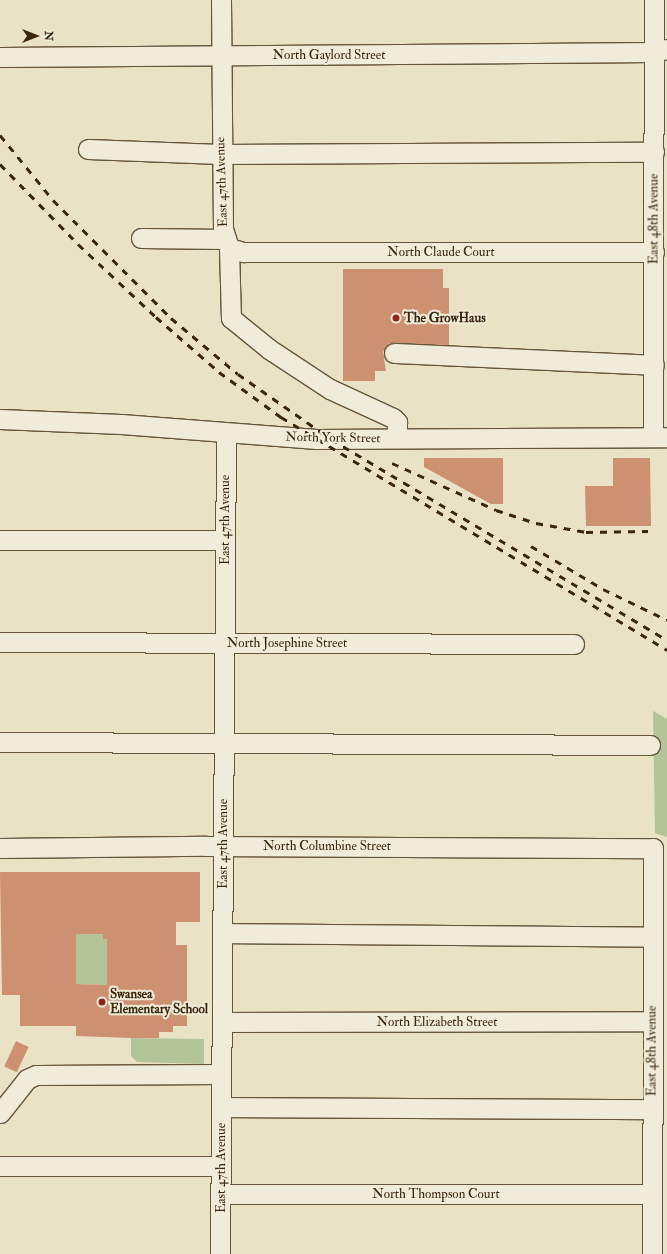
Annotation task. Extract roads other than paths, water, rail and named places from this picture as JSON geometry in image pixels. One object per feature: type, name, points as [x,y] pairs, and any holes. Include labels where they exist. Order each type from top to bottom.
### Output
[{"type":"street","name":"East 47th Avenue","points":[[220,0],[220,154],[223,229],[228,243],[230,310],[235,324],[330,389],[393,418],[397,422],[397,438]]},
{"type":"street","name":"East 48th Avenue","points":[[654,0],[660,51],[654,152],[654,252],[660,336],[654,365],[660,437]]},
{"type":"street","name":"North Gaylord Street","points":[[2,57],[660,51]]},
{"type":"street","points":[[88,149],[220,154],[654,152]]},
{"type":"street","name":"North Claude Court","points":[[141,238],[228,243],[243,252],[654,252]]},
{"type":"street","points":[[394,353],[654,365]]},
{"type":"street","name":"North York Street","points":[[0,419],[121,424],[226,434],[316,439],[660,437]]},
{"type":"street","name":"East 47th Avenue","points":[[220,1254],[226,434]]},
{"type":"street","points":[[0,540],[225,540]]},
{"type":"street","name":"North Josephine Street","points":[[0,642],[574,644]]},
{"type":"street","points":[[0,742],[650,745]]},
{"type":"street","name":"North Columbine Street","points":[[0,848],[223,846],[653,848]]},
{"type":"street","name":"East 48th Avenue","points":[[652,1254],[653,848]]},
{"type":"street","points":[[222,933],[653,937]]},
{"type":"street","name":"North Elizabeth Street","points":[[222,1022],[653,1021]]},
{"type":"street","points":[[0,1113],[27,1079],[36,1075],[221,1074]]},
{"type":"street","points":[[221,1107],[652,1109]]},
{"type":"street","points":[[0,1166],[221,1166]]},
{"type":"street","name":"North Thompson Court","points":[[221,1194],[652,1194]]},
{"type":"railway","points":[[0,135],[53,200],[171,318],[238,374],[331,439],[667,640]]},
{"type":"railway","points":[[0,164],[78,244],[156,317],[219,372],[281,417],[667,650]]},
{"type":"railway","points":[[392,463],[496,510],[536,523],[586,532],[648,531]]},
{"type":"railway","points":[[531,546],[603,589],[667,620]]},
{"type":"place","name":"The GrowHaus","points":[[396,318]]},
{"type":"place","name":"Swansea Elementary School","points":[[102,1002]]}]
